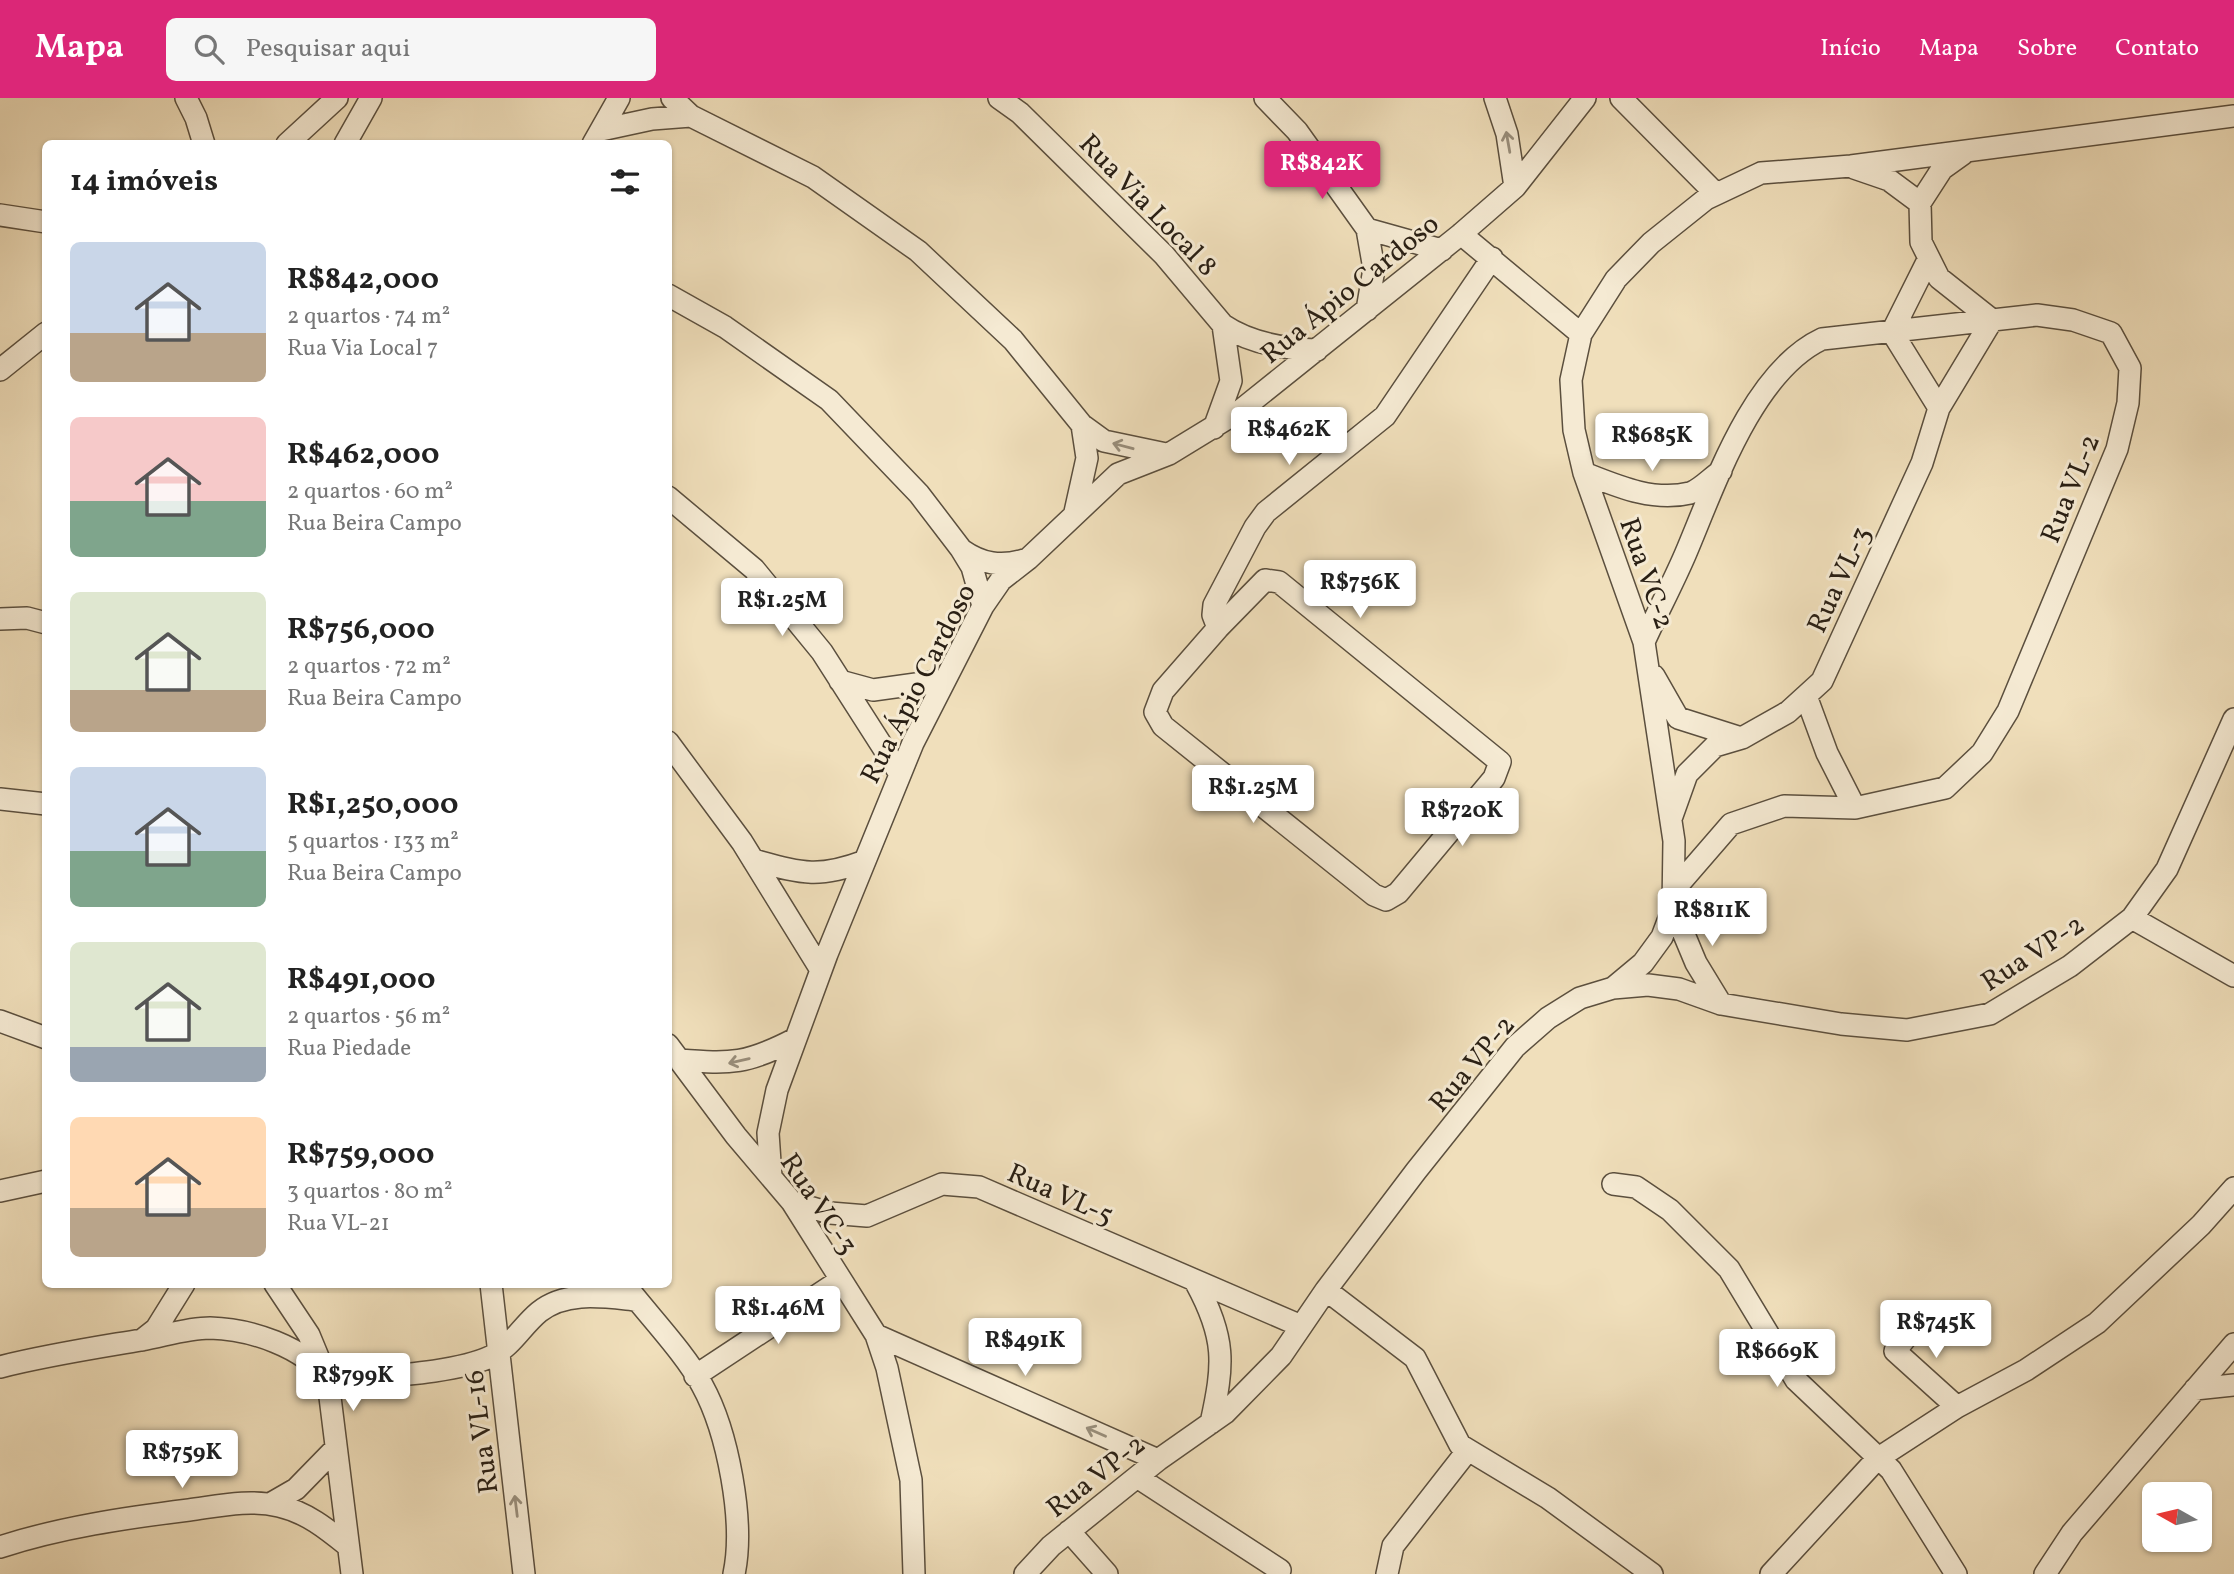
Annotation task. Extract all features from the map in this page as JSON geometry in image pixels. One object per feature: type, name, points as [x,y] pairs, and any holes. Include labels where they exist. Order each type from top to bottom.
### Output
[{"type":"street","points":[[186,98],[197,118],[203,140]]},
{"type":"street","points":[[291,140],[337,98]]},
{"type":"street","points":[[347,140],[371,98]]},
{"type":"street","points":[[597,137],[619,98]]},
{"type":"street","points":[[672,98],[691,116],[813,177],[918,251],[1013,340],[1082,425],[1104,441],[1169,454]]},
{"type":"street","name":"Rua Via Local 8","points":[[999,98],[1020,113],[1164,255],[1223,325],[1241,337],[1289,349],[1318,350]]},
{"type":"street","points":[[1265,98],[1297,131],[1367,229],[1374,269],[1367,310]]},
{"type":"street","points":[[1495,98],[1507,134],[1515,187]]},
{"type":"street","name":"Rua Ápio Cardoso","points":[[771,1177],[768,1133],[776,1090],[821,970],[901,774],[983,606],[1002,580],[1118,474],[1169,454],[1214,428],[1318,350],[1442,250],[1515,187],[1585,98]]},
{"type":"street","points":[[1621,98],[1716,194]]},
{"type":"street","points":[[597,137],[652,119],[691,116]]},
{"type":"street","name":"Rua VC-2","points":[[1614,988],[1643,963],[1662,937],[1673,899],[1671,821],[1644,642],[1584,473],[1574,430],[1570,380],[1581,334],[1616,279],[1651,243],[1716,194],[1761,173],[1851,166],[2234,116]]},
{"type":"street","points":[[1967,152],[1942,169],[1920,202],[1921,242],[1939,278],[1992,320]]},
{"type":"street","points":[[1851,166],[1889,180],[1920,202]]},
{"type":"street","points":[[0,215],[42,221]]},
{"type":"street","points":[[1367,229],[1408,243],[1442,250]]},
{"type":"street","points":[[1461,234],[1581,334]]},
{"type":"street","points":[[1218,628],[1213,615],[1214,605],[1255,527],[1266,512],[1385,416],[1492,258]]},
{"type":"street","points":[[1929,258],[1892,332],[1939,408]]},
{"type":"street","points":[[672,297],[725,327],[829,400],[919,494],[961,549],[972,567],[983,606]]},
{"type":"street","name":"Rua VL-2","points":[[1644,642],[1737,434],[1785,366],[1801,349],[1822,339],[2037,315],[2073,320],[2111,333],[2130,368],[2128,403],[2117,449],[2008,711],[1982,753],[1945,788],[1855,808],[1784,806],[1731,824],[1673,899]]},
{"type":"street","name":"Rua VL-3","points":[[1671,821],[1687,774],[1715,746],[1742,738],[1788,712],[1822,681],[1922,463],[1939,408],[1992,320]]},
{"type":"street","points":[[1214,428],[1231,381],[1223,325]]},
{"type":"street","points":[[0,370],[42,335]]},
{"type":"street","points":[[1075,515],[1087,458],[1082,425]]},
{"type":"street","points":[[1584,473],[1631,492],[1671,495],[1692,492],[1723,469]]},
{"type":"street","points":[[672,500],[754,569],[822,652],[901,774]]},
{"type":"street","points":[[961,549],[976,559],[993,564],[1011,564],[1028,559]]},
{"type":"street","points":[[1265,580],[1279,582],[1500,762],[1494,778],[1398,893],[1386,900],[1374,895],[1163,726],[1155,712],[1163,691],[1218,628],[1242,600],[1265,580]]},
{"type":"street","points":[[0,619],[36,620]]},
{"type":"street","points":[[1649,668],[1678,718],[1742,738]]},
{"type":"street","points":[[841,681],[873,690],[945,680]]},
{"type":"street","points":[[1806,696],[1827,753],[1855,808]]},
{"type":"street","name":"Rua VP-2","points":[[1025,1574],[1069,1531],[1158,1460],[1225,1413],[1281,1356],[1326,1290],[1515,1046],[1548,1018],[1580,998],[1614,988],[1648,985],[1679,989],[1721,1004],[1841,1024],[1907,1030],[1990,1014],[2070,966],[2132,918],[2167,869],[2234,719]]},
{"type":"street","points":[[672,747],[753,860],[821,970]]},
{"type":"street","points":[[0,799],[42,804]]},
{"type":"street","points":[[753,860],[798,872],[834,873],[865,861]]},
{"type":"street","points":[[1673,899],[1696,963],[1721,1004]]},
{"type":"street","points":[[2132,918],[2234,976]]},
{"type":"street","points":[[0,1021],[42,1037]]},
{"type":"street","points":[[674,1052],[728,1064],[765,1055],[795,1039]]},
{"type":"street","name":"Rua VC-3","points":[[674,1052],[792,1202],[839,1281],[876,1335],[887,1368],[911,1480],[914,1574]]},
{"type":"street","points":[[0,1191],[42,1182]]},
{"type":"street","name":"Rua VL-5","points":[[792,1202],[830,1213],[867,1216],[942,1184],[979,1187],[1300,1326]]},
{"type":"street","points":[[1613,1184],[1636,1187],[1670,1210],[1729,1269],[1796,1380],[1891,1470],[1956,1574]]},
{"type":"street","points":[[1771,1574],[1877,1459],[1957,1408],[2026,1370],[2097,1323],[2200,1226],[2234,1188]]},
{"type":"street","points":[[695,1376],[839,1281]]},
{"type":"street","points":[[1196,1283],[1220,1337],[1221,1380],[1211,1423]]},
{"type":"street","points":[[142,1340],[156,1329],[182,1288]]},
{"type":"street","points":[[278,1288],[309,1335],[328,1381],[352,1574]]},
{"type":"street","name":"Rua VL-16","points":[[491,1288],[524,1574]]},
{"type":"street","points":[[1326,1290],[1415,1359],[1460,1445],[1548,1498],[1652,1574]]},
{"type":"street","points":[[328,1381],[449,1367],[491,1356],[540,1311],[571,1298],[631,1292],[702,1385],[725,1449],[734,1488],[738,1522],[734,1574]]},
{"type":"street","points":[[1927,1312],[1895,1351],[1957,1408]]},
{"type":"street","points":[[0,1367],[95,1346],[209,1328],[255,1334],[296,1353],[323,1373],[328,1381]]},
{"type":"street","points":[[876,1335],[1158,1460]]},
{"type":"street","points":[[2045,1574],[2072,1533],[2234,1344]]},
{"type":"street","points":[[2195,1390],[2234,1385]]},
{"type":"street","points":[[270,1504],[296,1489],[336,1448]]},
{"type":"street","points":[[1387,1574],[1393,1546],[1468,1450]]},
{"type":"street","points":[[1137,1477],[1280,1570],[1276,1574]]},
{"type":"street","points":[[0,1547],[44,1533],[124,1518],[253,1502],[270,1504],[319,1522],[348,1546]]},
{"type":"street","points":[[1069,1531],[1107,1574]]}]
